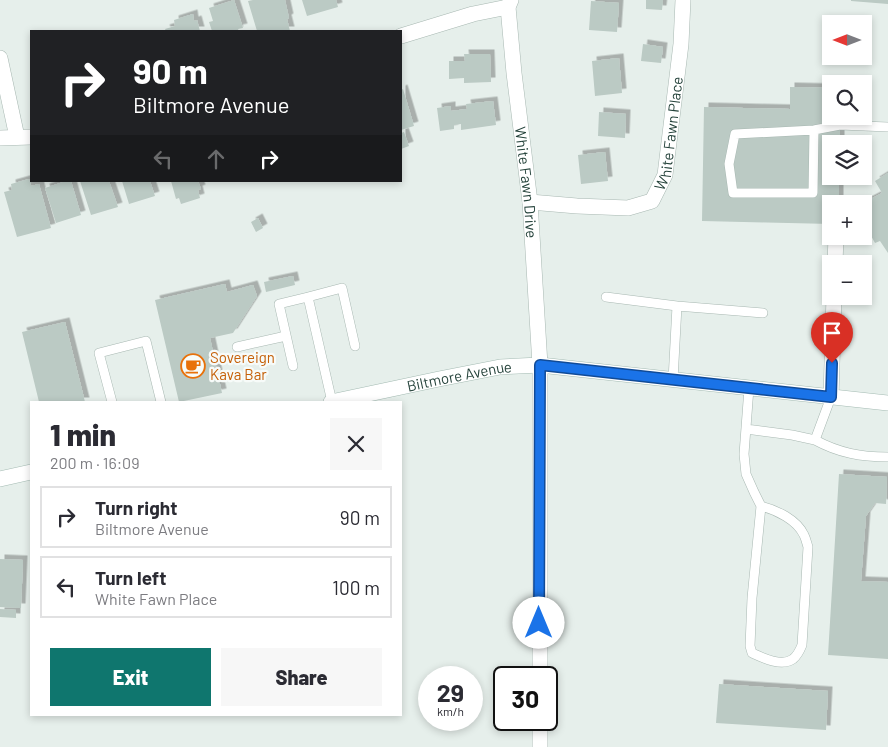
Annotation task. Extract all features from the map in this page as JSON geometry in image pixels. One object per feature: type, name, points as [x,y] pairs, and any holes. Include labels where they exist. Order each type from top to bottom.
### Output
[{"type":"street","name":"White Fawn Place","points":[[530,202],[628,208],[652,200],[665,175],[681,44],[683,0]]},
{"type":"street","name":"White Fawn Drive","points":[[510,3],[514,73],[530,202],[540,365],[540,666]]},
{"type":"street","points":[[402,36],[510,3]]},
{"type":"street","points":[[0,58],[24,137],[0,138]]},
{"type":"street","points":[[831,397],[834,305]]},
{"type":"street","name":"Biltmore Avenue","points":[[337,401],[500,367],[540,365],[888,403]]},
{"type":"street","points":[[0,479],[30,472]]},
{"type":"street","points":[[540,731],[540,747]]},
{"type":"lane","points":[[814,130],[813,193],[733,193],[729,164],[735,134],[814,130],[840,125],[888,127]]},
{"type":"lane","points":[[293,366],[279,304],[342,288],[355,346]]},
{"type":"lane","points":[[308,297],[332,401]]},
{"type":"lane","points":[[606,297],[678,306],[763,313]]},
{"type":"lane","points":[[674,380],[678,306]]},
{"type":"lane","points":[[237,347],[286,336]]},
{"type":"lane","points":[[112,401],[99,353],[146,341],[161,401]]},
{"type":"lane","points":[[749,388],[744,454],[746,474],[761,506],[752,598],[750,646],[752,653],[762,658],[783,662],[792,659],[799,652],[802,644],[808,547],[804,534],[795,523],[774,509],[761,506]]},
{"type":"lane","points":[[815,440],[831,397]]},
{"type":"lane","points":[[746,429],[815,440],[830,448],[852,455],[888,458]]},
{"type":"building","points":[[234,0],[243,28],[238,30],[212,30],[209,22],[213,21],[209,8]]},
{"type":"building","points":[[285,0],[290,30],[257,30],[248,1]]},
{"type":"building","points":[[302,0],[336,0],[338,7],[307,16]]},
{"type":"building","points":[[646,0],[663,0],[662,10],[646,9]]},
{"type":"building","points":[[888,0],[888,4],[851,1]]},
{"type":"building","points":[[591,1],[619,3],[617,32],[589,30]]},
{"type":"building","points":[[193,14],[194,21],[197,20],[200,30],[166,30],[175,26],[174,20]]},
{"type":"building","points":[[643,44],[663,47],[661,63],[641,61]]},
{"type":"building","points":[[464,54],[490,54],[491,82],[464,83],[464,78],[449,79],[449,61],[465,61]]},
{"type":"building","points":[[619,58],[622,93],[595,96],[592,61]]},
{"type":"building","points":[[790,87],[822,88],[822,125],[840,125],[840,135],[822,135],[822,185],[839,185],[839,195],[822,195],[822,224],[702,221],[704,107],[790,109]]},
{"type":"building","points":[[402,90],[414,126],[402,130]]},
{"type":"building","points":[[493,101],[496,125],[461,130],[461,124],[454,125],[454,129],[440,131],[437,108],[451,106],[451,111],[467,109],[466,104]]},
{"type":"building","points":[[599,112],[626,114],[625,138],[598,136]]},
{"type":"building","points":[[404,132],[409,146],[402,149],[402,133]]},
{"type":"building","points":[[605,152],[608,181],[581,184],[578,155]]},
{"type":"building","points":[[888,173],[888,253],[880,241],[875,243],[872,238],[872,198],[882,193],[875,181]]},
{"type":"building","points":[[29,179],[31,186],[39,184],[51,228],[17,237],[4,192],[12,190],[11,184]]},
{"type":"building","points":[[63,182],[71,182],[81,215],[56,223],[45,188]]},
{"type":"building","points":[[80,182],[109,182],[118,207],[91,215]]},
{"type":"building","points":[[122,182],[150,182],[155,196],[129,204]]},
{"type":"building","points":[[171,182],[198,182],[201,189],[198,190],[200,198],[181,204],[179,198],[176,199]]},
{"type":"building","points":[[258,218],[263,228],[256,232],[251,222]]},
{"type":"building","points":[[293,276],[295,285],[266,292],[264,282]]},
{"type":"building","name":"Sovereign Kava Bar","points":[[225,284],[227,292],[253,285],[257,296],[233,333],[210,338],[222,393],[179,401],[155,300]]},
{"type":"building","points":[[65,322],[85,401],[39,401],[22,332]]},
{"type":"building","points":[[839,474],[887,477],[886,504],[875,503],[866,516],[861,581],[888,582],[888,659],[828,655]]},
{"type":"building","points":[[0,559],[23,560],[21,608],[0,607]]},
{"type":"building","points":[[0,609],[16,610],[16,618],[0,617]]},
{"type":"building","points":[[719,684],[828,691],[826,730],[716,723]]},
{"type":"place","name":"Sovereign Kava Bar","points":[[193,366]]},
{"type":"route","points":[[539,623],[540,365],[831,397],[832,363]]}]
